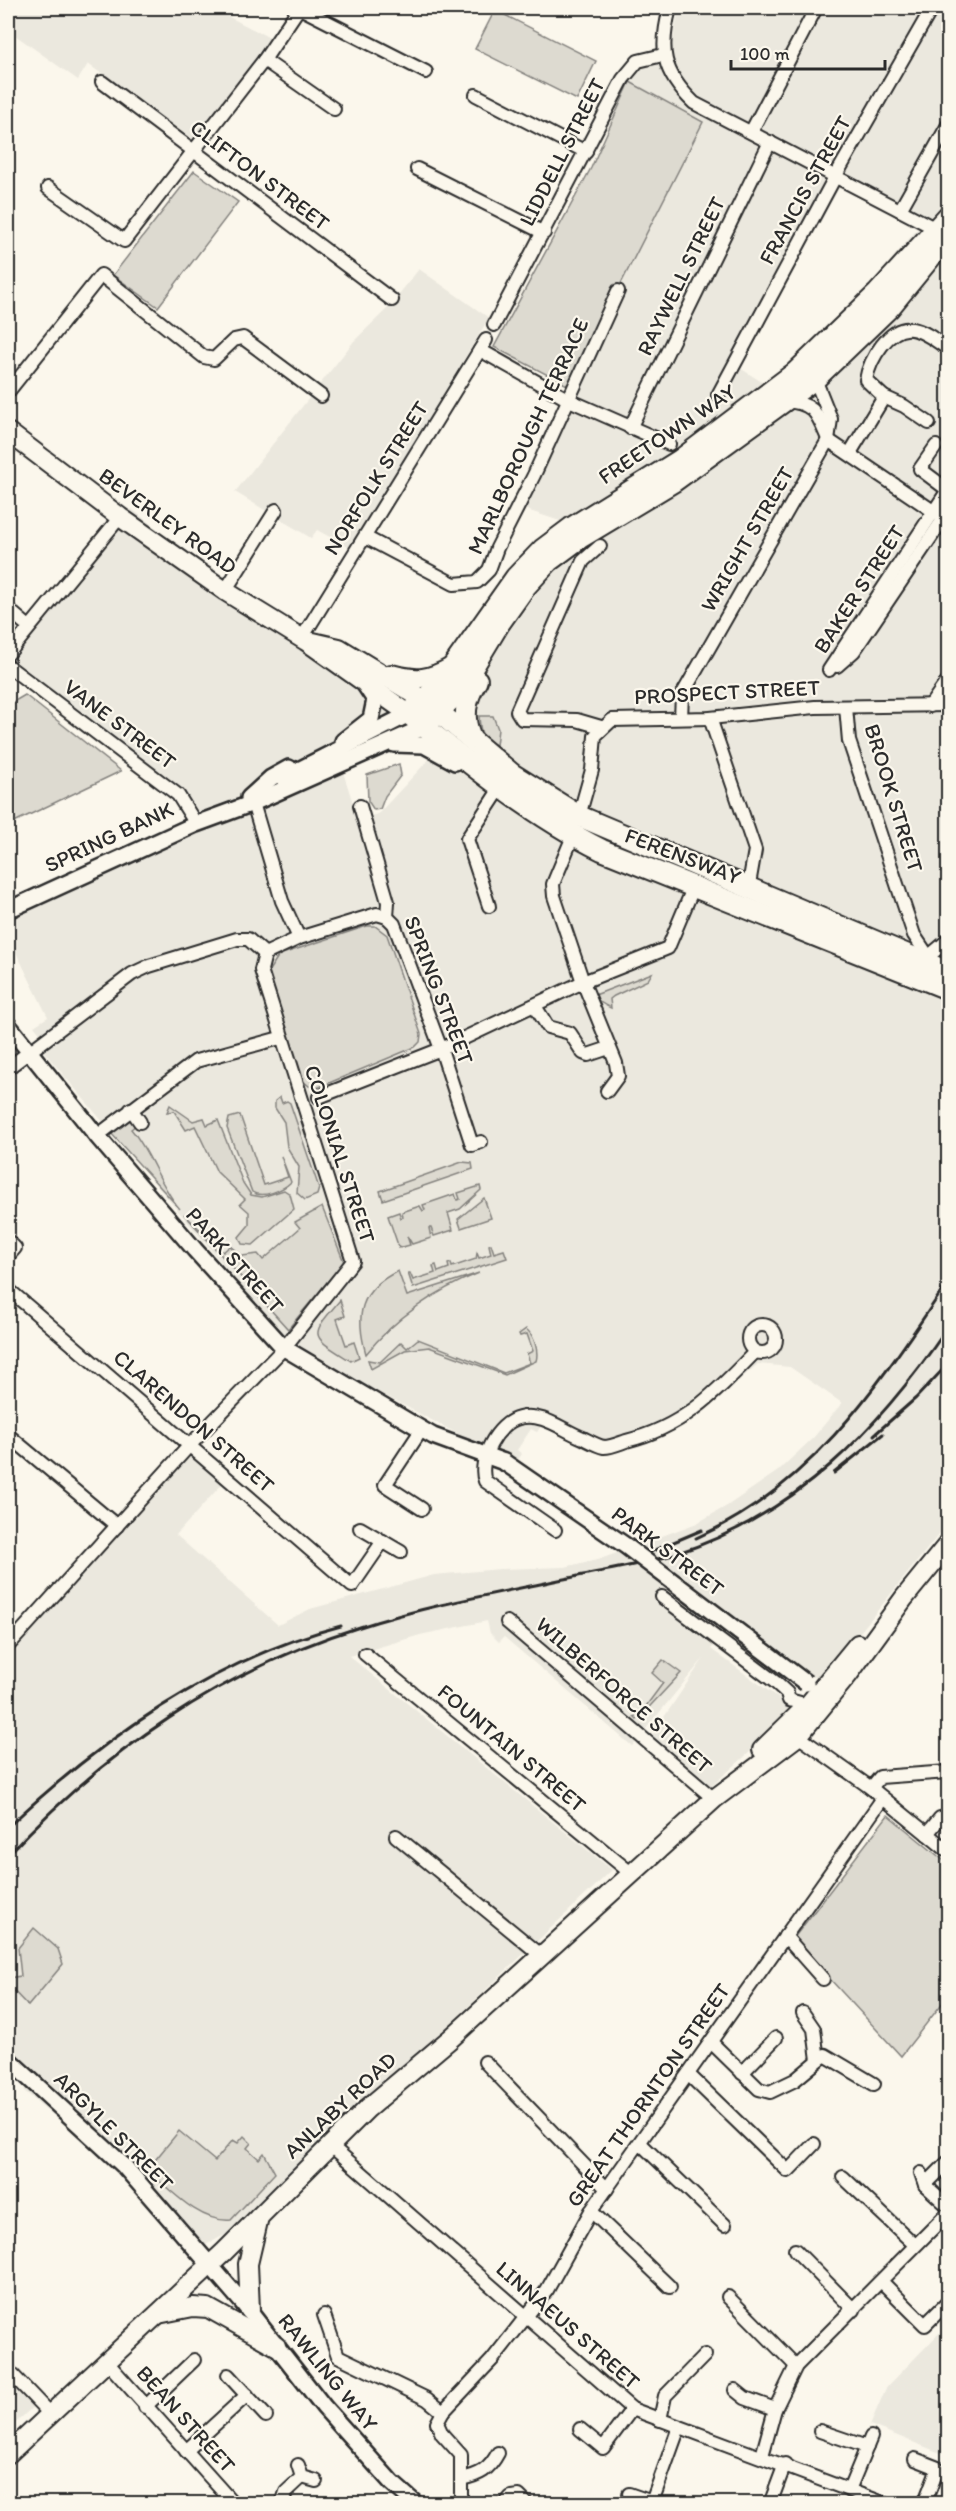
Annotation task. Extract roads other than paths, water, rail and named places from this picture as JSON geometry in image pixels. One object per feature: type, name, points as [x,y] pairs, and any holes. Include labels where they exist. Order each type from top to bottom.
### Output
[{"type":"highway","name":"FREETOWN WAY","points":[[431,705],[458,692],[499,624],[526,586],[549,561],[673,482],[815,379],[890,307],[945,229]]},
{"type":"highway","name":"FREETOWN WAY","points":[[431,705],[454,666],[516,577],[543,549],[580,522],[680,460],[796,372],[945,229]]},
{"type":"highway","points":[[471,739],[465,714],[468,694],[530,596],[564,550]]},
{"type":"highway","name":"SPRING BANK","points":[[416,720],[431,705]]},
{"type":"highway","name":"FERENSWAY","points":[[431,705],[512,774],[579,816],[748,890],[937,964]]},
{"type":"highway","name":"FERENSWAY","points":[[416,720],[497,784],[573,836],[602,850],[948,989]]},
{"type":"main road","name":"BEVERLEY ROAD","points":[[8,432],[120,517],[225,591],[304,639],[416,720]]},
{"type":"main road","name":"BEVERLEY ROAD","points":[[304,639],[339,648],[431,705]]},
{"type":"main road","points":[[367,665],[411,679],[432,678],[454,666]]},
{"type":"main road","name":"ANLABY ROAD","points":[[714,1799],[722,1786],[815,1694],[848,1675],[904,1598],[948,1544]]},
{"type":"main road","name":"ANLABY ROAD","points":[[8,2454],[49,2413],[211,2264],[329,2144],[542,1956],[714,1799],[798,1736],[815,1694]]},
{"type":"main road","points":[[250,2310],[248,2264],[260,2215]]},
{"type":"main road","points":[[158,2314],[194,2307],[208,2308],[276,2346]]},
{"type":"street","points":[[48,189],[124,241],[264,60],[299,8],[426,72]]},
{"type":"street","points":[[670,8],[663,55],[676,86],[694,103],[900,210],[945,229]]},
{"type":"street","points":[[751,132],[816,8]]},
{"type":"street","name":"FRANCIS STREET","points":[[718,395],[835,177],[932,8]]},
{"type":"street","name":"LIDDELL STREET","points":[[494,325],[623,79],[638,61],[663,55]]},
{"type":"street","points":[[264,60],[334,109]]},
{"type":"street","name":"CLIFTON STREET","points":[[102,82],[392,300]]},
{"type":"street","points":[[476,95],[586,152]]},
{"type":"street","points":[[900,210],[948,125]]},
{"type":"street","name":"RAYWELL STREET","points":[[630,428],[770,142]]},
{"type":"street","points":[[417,169],[544,233]]},
{"type":"street","points":[[8,392],[101,276],[204,357],[214,359],[225,351],[234,339],[243,338],[321,396]]},
{"type":"street","name":"MARLBOROUGH TERRACE","points":[[365,537],[454,584],[477,582],[489,570],[497,548],[618,291]]},
{"type":"street","points":[[929,423],[904,406],[884,397],[866,380],[868,367],[894,333],[904,328],[915,329],[948,349]]},
{"type":"street","name":"NORFOLK STREET","points":[[304,639],[483,345],[568,400]]},
{"type":"street","points":[[815,379],[831,419],[828,440]]},
{"type":"street","points":[[850,453],[884,397]]},
{"type":"street","points":[[568,400],[669,444]]},
{"type":"street","points":[[785,401],[810,406],[819,416],[828,440],[944,516]]},
{"type":"street","name":"WRIGHT STREET","points":[[681,718],[682,695],[828,440]]},
{"type":"street","points":[[936,446],[920,469],[948,490]]},
{"type":"street","name":"BAKER STREET","points":[[944,516],[829,670],[854,651],[944,516],[948,490]]},
{"type":"street","points":[[225,591],[276,510]]},
{"type":"street","points":[[8,654],[120,517]]},
{"type":"street","name":"PROSPECT STREET","points":[[600,546],[583,561],[517,711],[522,719],[578,720],[602,727],[612,720],[710,718],[815,706],[948,705]]},
{"type":"street","points":[[8,609],[29,627]]},
{"type":"street","name":"VANE STREET","points":[[8,666],[178,795],[196,824]]},
{"type":"street","points":[[930,706],[948,680]]},
{"type":"street","points":[[299,938],[282,901],[251,801],[271,778],[352,736],[371,719],[375,700],[366,686]]},
{"type":"street","name":"BROOK STREET","points":[[846,707],[849,741],[914,935],[937,964]]},
{"type":"street","points":[[710,718],[755,850],[748,890]]},
{"type":"street","name":"SPRING BANK","points":[[251,801],[268,786],[398,722],[416,720]]},
{"type":"street","name":"SPRING BANK","points":[[8,910],[196,824],[383,745],[416,720]]},
{"type":"street","points":[[579,816],[592,770],[595,736],[602,727]]},
{"type":"street","points":[[383,745],[424,745],[437,750],[470,773],[497,784],[467,839],[489,906]]},
{"type":"street","name":"SPRING STREET","points":[[360,806],[388,902],[387,917],[393,924],[441,1048],[472,1145],[481,1142]]},
{"type":"street","points":[[573,836],[553,884],[554,896],[618,1076],[607,1091]]},
{"type":"street","points":[[319,1097],[441,1048],[583,982],[668,948],[694,886]]},
{"type":"street","points":[[8,1068],[132,974],[149,966],[237,939],[248,939],[265,954],[299,938],[377,914],[387,917]]},
{"type":"street","points":[[937,964],[948,940]]},
{"type":"street","name":"COLONIAL STREET","points":[[265,954],[261,970],[280,1038],[332,1188],[353,1261],[284,1348]]},
{"type":"street","points":[[535,1006],[548,1027],[570,1033],[583,1053],[588,1055],[609,1048]]},
{"type":"street","name":"PARK STREET","points":[[8,1025],[28,1053],[97,1136],[195,1250],[284,1348],[422,1430],[504,1462],[626,1546],[815,1694]]},
{"type":"street","points":[[97,1136],[196,1061],[280,1038]]},
{"type":"street","points":[[131,1109],[140,1122]]},
{"type":"street","points":[[8,1241],[15,1248],[8,1256]]},
{"type":"street","name":"CLARENDON STREET","points":[[8,1289],[352,1586],[383,1541]]},
{"type":"street","points":[[8,1646],[189,1446],[284,1348]]},
{"type":"street","points":[[555,1530],[485,1481],[482,1473],[486,1454],[503,1429],[519,1418],[548,1419],[604,1447],[653,1435],[694,1410],[755,1352]]},
{"type":"street","points":[[422,1430],[385,1485],[422,1509]]},
{"type":"street","points":[[8,1435],[117,1526]]},
{"type":"street","points":[[360,1528],[401,1552]]},
{"type":"street","name":"PARK STREET","points":[[662,1597],[775,1682],[787,1693],[789,1700],[815,1694]]},
{"type":"street","name":"WILBERFORCE STREET","points":[[507,1622],[714,1799]]},
{"type":"street","name":"FOUNTAIN STREET","points":[[365,1654],[632,1874]]},
{"type":"street","points":[[798,1736],[871,1788],[948,1851]]},
{"type":"street","points":[[871,1788],[880,1777],[945,1773],[948,1762]]},
{"type":"street","name":"GREAT THORNTON STREET","points":[[443,2412],[527,2317],[547,2290],[591,2211],[712,2043],[883,1798]]},
{"type":"street","points":[[927,1834],[940,1818],[948,1816]]},
{"type":"street","points":[[396,1836],[542,1956]]},
{"type":"street","points":[[785,1936],[823,1979]]},
{"type":"street","points":[[803,2013],[814,2029],[818,2060]]},
{"type":"street","points":[[742,2073],[776,2038]]},
{"type":"street","points":[[712,2043],[759,2089],[770,2092],[795,2079],[825,2055],[874,2084]]},
{"type":"street","name":"ARGYLE STREET","points":[[8,2059],[124,2166],[211,2264]]},
{"type":"street","points":[[485,2062],[607,2189]]},
{"type":"street","points":[[689,2075],[788,2171],[814,2144]]},
{"type":"street","points":[[640,2143],[724,2224]]},
{"type":"street","name":"LINNAEUS STREET","points":[[329,2144],[632,2409],[785,2464],[882,2503]]},
{"type":"street","points":[[948,2162],[923,2179],[948,2206]]},
{"type":"street","points":[[843,2177],[915,2245]]},
{"type":"street","points":[[591,2211],[670,2288]]},
{"type":"street","points":[[762,2456],[775,2409],[796,2366],[882,2282],[948,2213]]},
{"type":"street","points":[[795,2250],[854,2310]]},
{"type":"street","name":"RAWLING WAY","points":[[211,2264],[250,2310],[324,2407],[392,2483],[416,2504]]},
{"type":"street","points":[[882,2282],[925,2325],[947,2304]]},
{"type":"street","points":[[728,2297],[796,2366]]},
{"type":"street","points":[[324,2315],[338,2356],[427,2399],[443,2412],[437,2423],[442,2434],[454,2444],[461,2455],[461,2504]]},
{"type":"street","points":[[660,2420],[665,2396],[705,2355]]},
{"type":"street","points":[[146,2407],[194,2360]]},
{"type":"street","name":"BEAN STREET","points":[[106,2361],[230,2502]]},
{"type":"street","points":[[8,2370],[49,2413]]},
{"type":"street","points":[[228,2375],[266,2416]]},
{"type":"street","points":[[735,2390],[745,2398],[775,2409]]},
{"type":"street","points":[[186,2451],[247,2395]]},
{"type":"street","points":[[580,2429],[603,2448],[632,2409]]},
{"type":"street","points":[[629,2494],[652,2502],[679,2427]]},
{"type":"street","points":[[820,2431],[869,2442],[849,2490]]},
{"type":"street","points":[[461,2479],[475,2476],[489,2469],[498,2453]]},
{"type":"street","points":[[915,2459],[938,2468],[924,2504]]},
{"type":"street","points":[[770,2504],[785,2464]]},
{"type":"street","points":[[282,2504],[286,2492],[300,2471],[316,2481]]},
{"type":"street","points":[[505,2504],[511,2497],[519,2496],[527,2504]]},
{"type":"railway","points":[[696,1538],[738,1516],[775,1491],[809,1461],[869,1393],[948,1282]]},
{"type":"railway","points":[[8,1855],[45,1817],[126,1749],[169,1718],[214,1690],[261,1666],[360,1627],[415,1611],[664,1558],[718,1538],[759,1517],[796,1492],[863,1434],[893,1400],[948,1327]]},
{"type":"railway","points":[[874,1435],[916,1398],[948,1364]]},
{"type":"railway","points":[[834,1473],[883,1434]]},
{"type":"railway","points":[[643,1555],[702,1530]]},
{"type":"railway","points":[[8,1827],[81,1763],[162,1706],[249,1659],[295,1640],[341,1626]]}]
